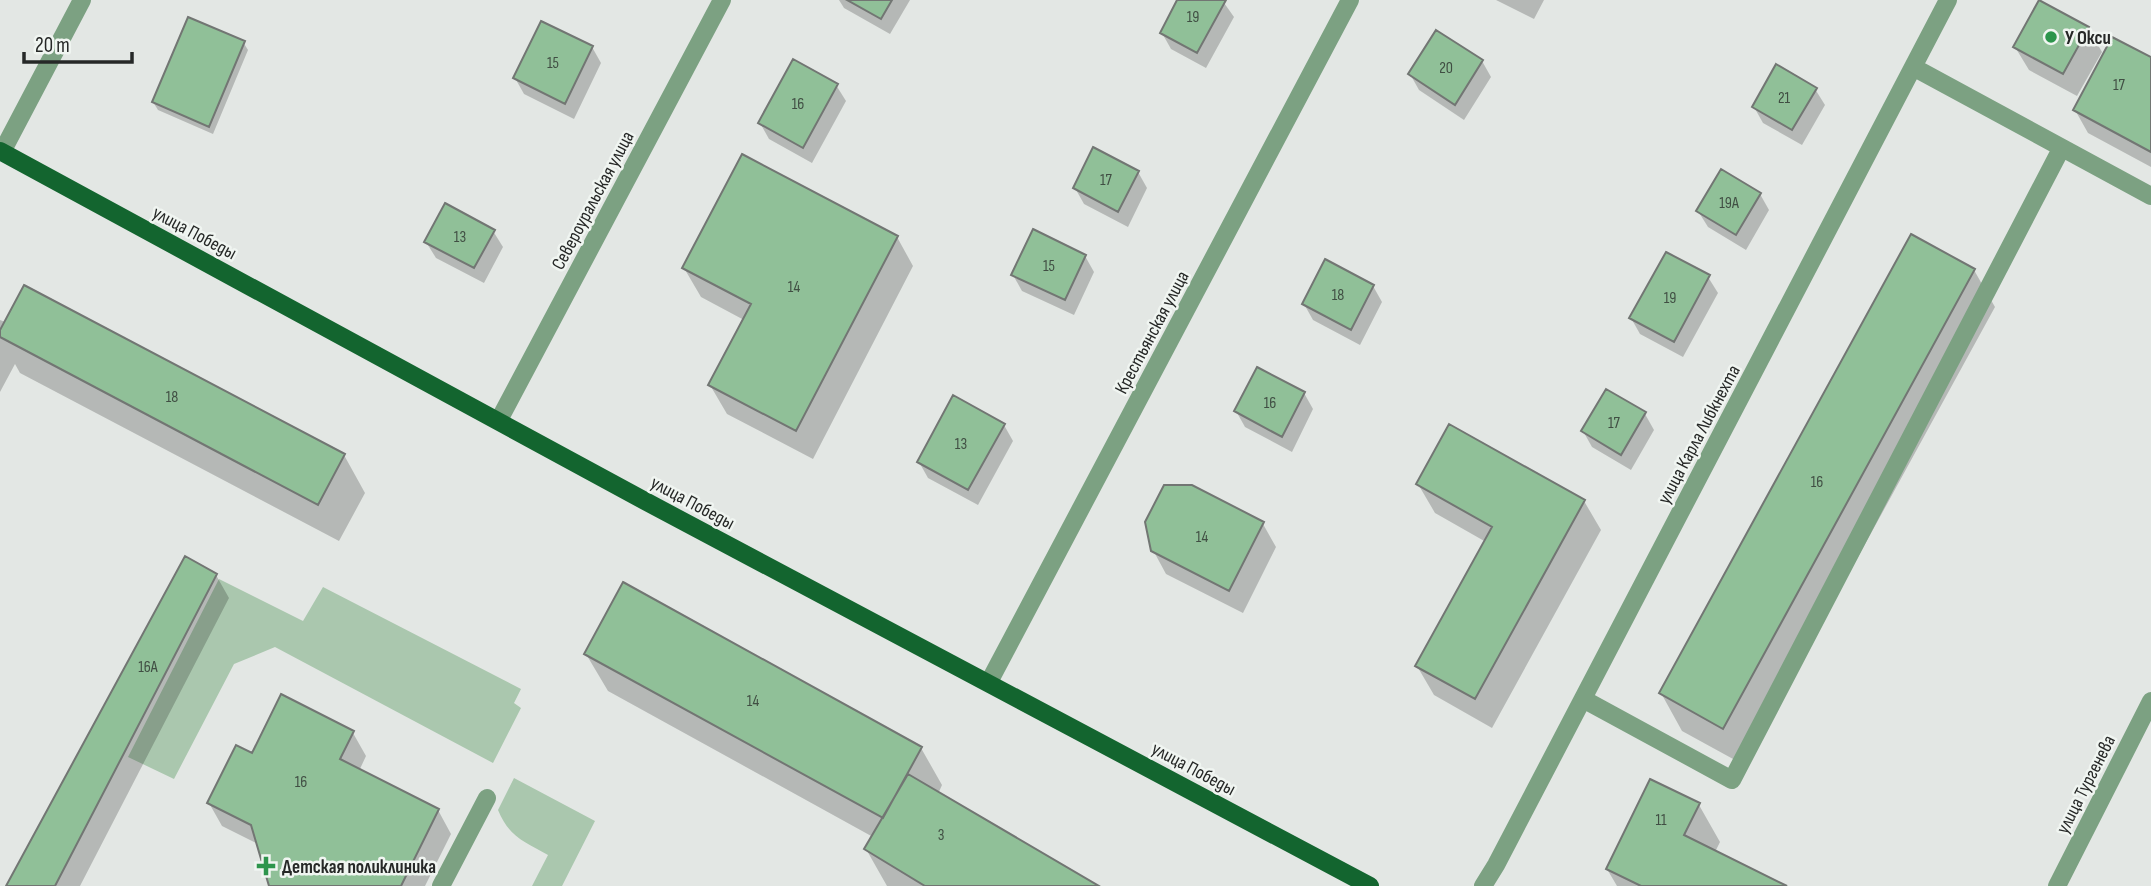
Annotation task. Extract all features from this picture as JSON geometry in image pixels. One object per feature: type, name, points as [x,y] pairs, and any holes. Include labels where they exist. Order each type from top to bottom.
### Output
[{"type":"main road","name":"улица Победы","points":[[1,151],[645,501],[1370,886]]},
{"type":"street","points":[[1,151],[82,0]]},
{"type":"street","name":"Североуральская улица","points":[[499,420],[722,0]]},
{"type":"street","name":"Крестьянская улица","points":[[989,682],[1350,0]]},
{"type":"street","name":"улица Карла Либкнехта","points":[[1483,886],[1948,0]]},
{"type":"street","points":[[1913,67],[2151,196]]},
{"type":"street","points":[[1583,699],[1732,780],[2061,149]]},
{"type":"street","name":"улица Тургенева","points":[[2057,886],[2151,701]]},
{"type":"street","points":[[441,886],[487,798]]},
{"type":"green space","points":[[219,579],[303,621],[323,587],[521,689],[514,703],[521,708],[493,763],[275,647],[234,664],[174,779],[128,757]]},
{"type":"green space","points":[[514,778],[595,821],[562,886],[532,886],[548,855],[512,832],[498,810]]},
{"type":"building","points":[[847,0],[892,0],[881,19]]},
{"type":"building","points":[[1177,0],[1226,0],[1197,53],[1160,33]]},
{"type":"building","name":"У Окси","points":[[2039,0],[2089,27],[2063,74],[2013,47]]},
{"type":"building","points":[[188,17],[245,41],[209,127],[152,102]]},
{"type":"building","points":[[541,21],[593,46],[565,104],[513,78]]},
{"type":"building","points":[[1436,30],[1483,60],[1455,105],[1408,74]]},
{"type":"building","points":[[2112,37],[2151,57],[2151,152],[2073,110]]},
{"type":"building","points":[[793,59],[838,84],[803,148],[758,123]]},
{"type":"building","points":[[1776,64],[1817,88],[1792,130],[1752,107]]},
{"type":"building","points":[[1093,147],[1139,171],[1118,212],[1073,188]]},
{"type":"building","points":[[742,154],[898,236],[796,431],[708,385],[751,304],[682,268]]},
{"type":"building","points":[[1721,169],[1761,193],[1736,235],[1696,211]]},
{"type":"building","points":[[445,203],[495,230],[474,268],[424,242]]},
{"type":"building","points":[[1033,229],[1086,255],[1065,300],[1011,275]]},
{"type":"building","points":[[1911,234],[1975,269],[1723,729],[1659,693]]},
{"type":"building","points":[[1666,252],[1710,275],[1674,342],[1629,318]]},
{"type":"building","points":[[1325,259],[1374,285],[1351,330],[1302,304]]},
{"type":"building","points":[[24,285],[345,454],[318,505],[0,337],[0,330]]},
{"type":"building","points":[[1257,367],[1305,392],[1282,437],[1234,411]]},
{"type":"building","points":[[1606,389],[1646,412],[1621,455],[1581,431]]},
{"type":"building","points":[[953,395],[1005,424],[968,490],[917,462]]},
{"type":"building","points":[[1449,424],[1585,500],[1475,699],[1415,666],[1492,527],[1416,484]]},
{"type":"building","points":[[1164,485],[1192,485],[1264,522],[1229,591],[1151,551],[1145,522]]},
{"type":"building","points":[[185,556],[217,574],[55,886],[6,886]]},
{"type":"building","points":[[623,582],[922,747],[883,818],[584,654]]},
{"type":"building","name":"Детская поликлиника","points":[[281,694],[354,731],[340,759],[439,809],[401,886],[269,886],[251,825],[207,803],[236,745],[252,753]]},
{"type":"building","points":[[908,774],[1099,886],[925,886],[864,849]]},
{"type":"building","points":[[1650,779],[1700,803],[1684,835],[1787,886],[1641,886],[1606,869]]},
{"type":"place","name":"У Окси","points":[[2051,37]]},
{"type":"place","name":"Детская поликлиника","points":[[266,866]]}]
